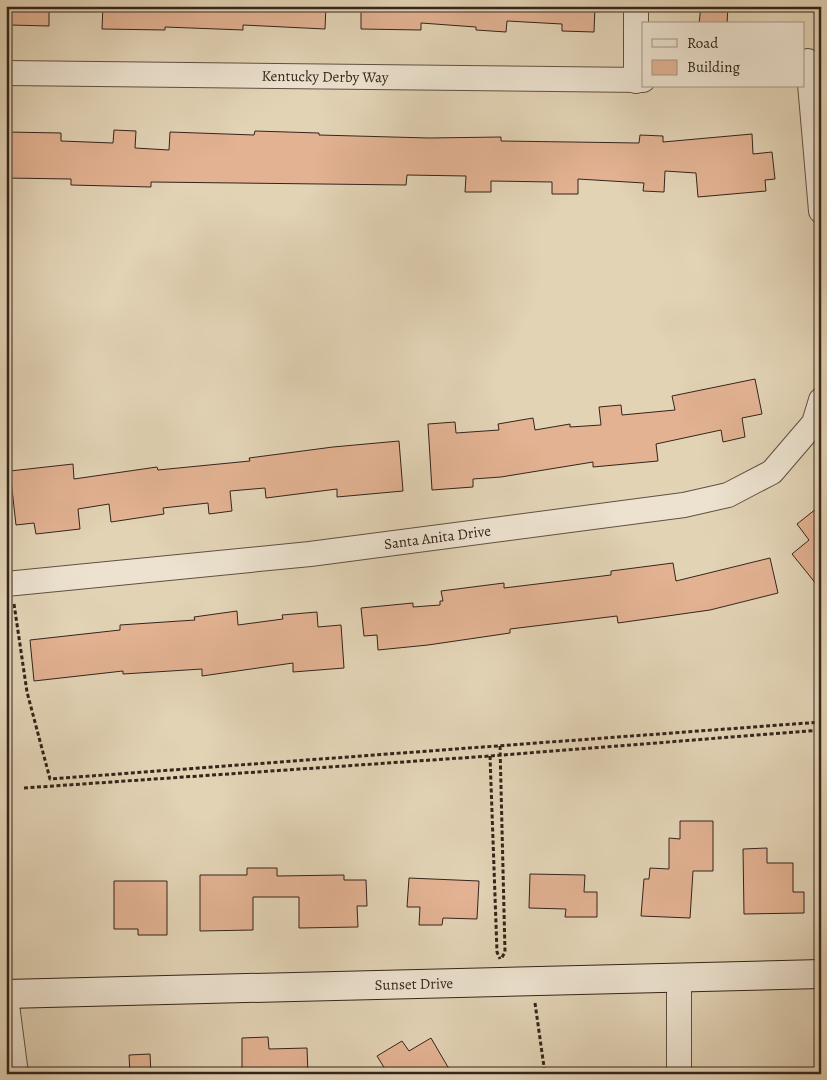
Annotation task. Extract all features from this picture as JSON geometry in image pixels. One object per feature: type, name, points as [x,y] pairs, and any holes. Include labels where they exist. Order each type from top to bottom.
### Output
[{"type":"main road","name":"Sunset Drive","points":[[6,995],[821,974]]},
{"type":"street","points":[[636,6],[639,81]]},
{"type":"street","points":[[811,60],[821,211]]},
{"type":"street","name":"Kentucky Derby Way","points":[[6,73],[639,81]]},
{"type":"street","name":"Santa Anita Drive","points":[[10,585],[310,554],[693,503],[728,495],[772,472],[814,423],[821,400]]},
{"type":"street","points":[[679,977],[679,1074]]},
{"type":"street","points":[[6,995],[16,1074]]},
{"type":"path","points":[[6,544],[10,585],[27,692],[50,779],[821,722]]},
{"type":"path","points":[[24,788],[490,756],[821,730]]},
{"type":"path","points":[[490,756],[497,952],[500,959],[505,952],[500,746]]},
{"type":"path","points":[[535,1000],[544,1074]]},
{"type":"building","points":[[6,6],[49,6],[49,26],[10,25],[10,23],[6,23]]},
{"type":"building","points":[[103,6],[326,6],[325,29],[243,25],[243,30],[165,27],[165,30],[102,29]]},
{"type":"building","points":[[361,6],[595,6],[594,32],[562,31],[562,24],[507,21],[506,32],[476,30],[476,27],[421,23],[421,30],[361,29]]},
{"type":"building","points":[[701,6],[728,6],[727,22],[699,22]]},
{"type":"building","points":[[114,130],[136,131],[135,148],[169,150],[170,132],[254,135],[255,131],[429,138],[501,137],[501,141],[639,143],[640,135],[663,136],[663,142],[752,134],[753,154],[772,152],[775,179],[765,180],[766,191],[698,197],[696,173],[665,171],[664,192],[643,191],[644,183],[578,179],[578,194],[552,194],[552,182],[491,181],[491,192],[465,192],[466,176],[407,175],[406,185],[151,182],[151,187],[71,185],[71,179],[6,178],[6,132],[61,133],[61,141],[113,143]]},
{"type":"building","points":[[755,379],[762,414],[742,418],[745,437],[723,442],[721,430],[656,444],[658,461],[593,467],[593,462],[501,477],[473,479],[473,487],[432,490],[428,424],[455,422],[456,433],[499,430],[498,424],[533,418],[535,430],[570,424],[570,427],[601,425],[599,407],[621,405],[622,415],[675,410],[672,396]]},
{"type":"building","points":[[399,441],[403,491],[337,497],[337,489],[266,498],[265,488],[230,491],[232,511],[209,514],[208,503],[163,508],[164,514],[111,522],[109,504],[78,509],[80,529],[36,534],[34,523],[16,525],[10,471],[73,464],[74,479],[157,467],[158,470],[250,461],[249,458]]},
{"type":"building","points":[[821,505],[821,590],[792,554],[809,540],[797,524]]},
{"type":"building","points":[[770,558],[778,593],[710,610],[618,623],[617,616],[510,629],[510,633],[378,650],[377,635],[364,636],[361,608],[413,603],[413,607],[440,605],[440,601],[443,601],[441,591],[504,583],[504,588],[611,575],[611,571],[673,563],[676,581]]},
{"type":"building","points":[[237,611],[238,625],[283,619],[282,615],[317,612],[318,627],[341,625],[344,668],[293,672],[293,663],[202,676],[202,669],[123,674],[123,671],[34,681],[30,640],[120,630],[120,625],[195,620],[194,617]]},
{"type":"building","points":[[680,821],[713,821],[713,871],[693,871],[690,918],[641,916],[644,879],[649,879],[650,868],[669,869],[669,838],[680,839]]},
{"type":"building","points":[[767,848],[767,863],[793,863],[793,892],[804,892],[804,913],[744,914],[743,849]]},
{"type":"building","points":[[247,868],[277,868],[277,876],[344,875],[344,880],[366,880],[367,906],[357,906],[358,927],[299,928],[299,897],[253,897],[253,930],[200,931],[200,875],[247,875]]},
{"type":"building","points":[[530,874],[585,875],[584,892],[597,892],[597,917],[565,917],[566,909],[529,908]]},
{"type":"building","points":[[409,878],[479,881],[477,919],[443,918],[442,925],[419,925],[420,907],[407,907]]},
{"type":"building","points":[[114,881],[167,881],[167,935],[138,935],[138,929],[114,929]]},
{"type":"building","points":[[268,1037],[269,1049],[307,1048],[308,1074],[242,1074],[242,1038]]},
{"type":"building","points":[[431,1038],[452,1074],[388,1074],[377,1056],[402,1041],[409,1051]]},
{"type":"building","points":[[150,1054],[151,1074],[130,1074],[129,1055]]}]
